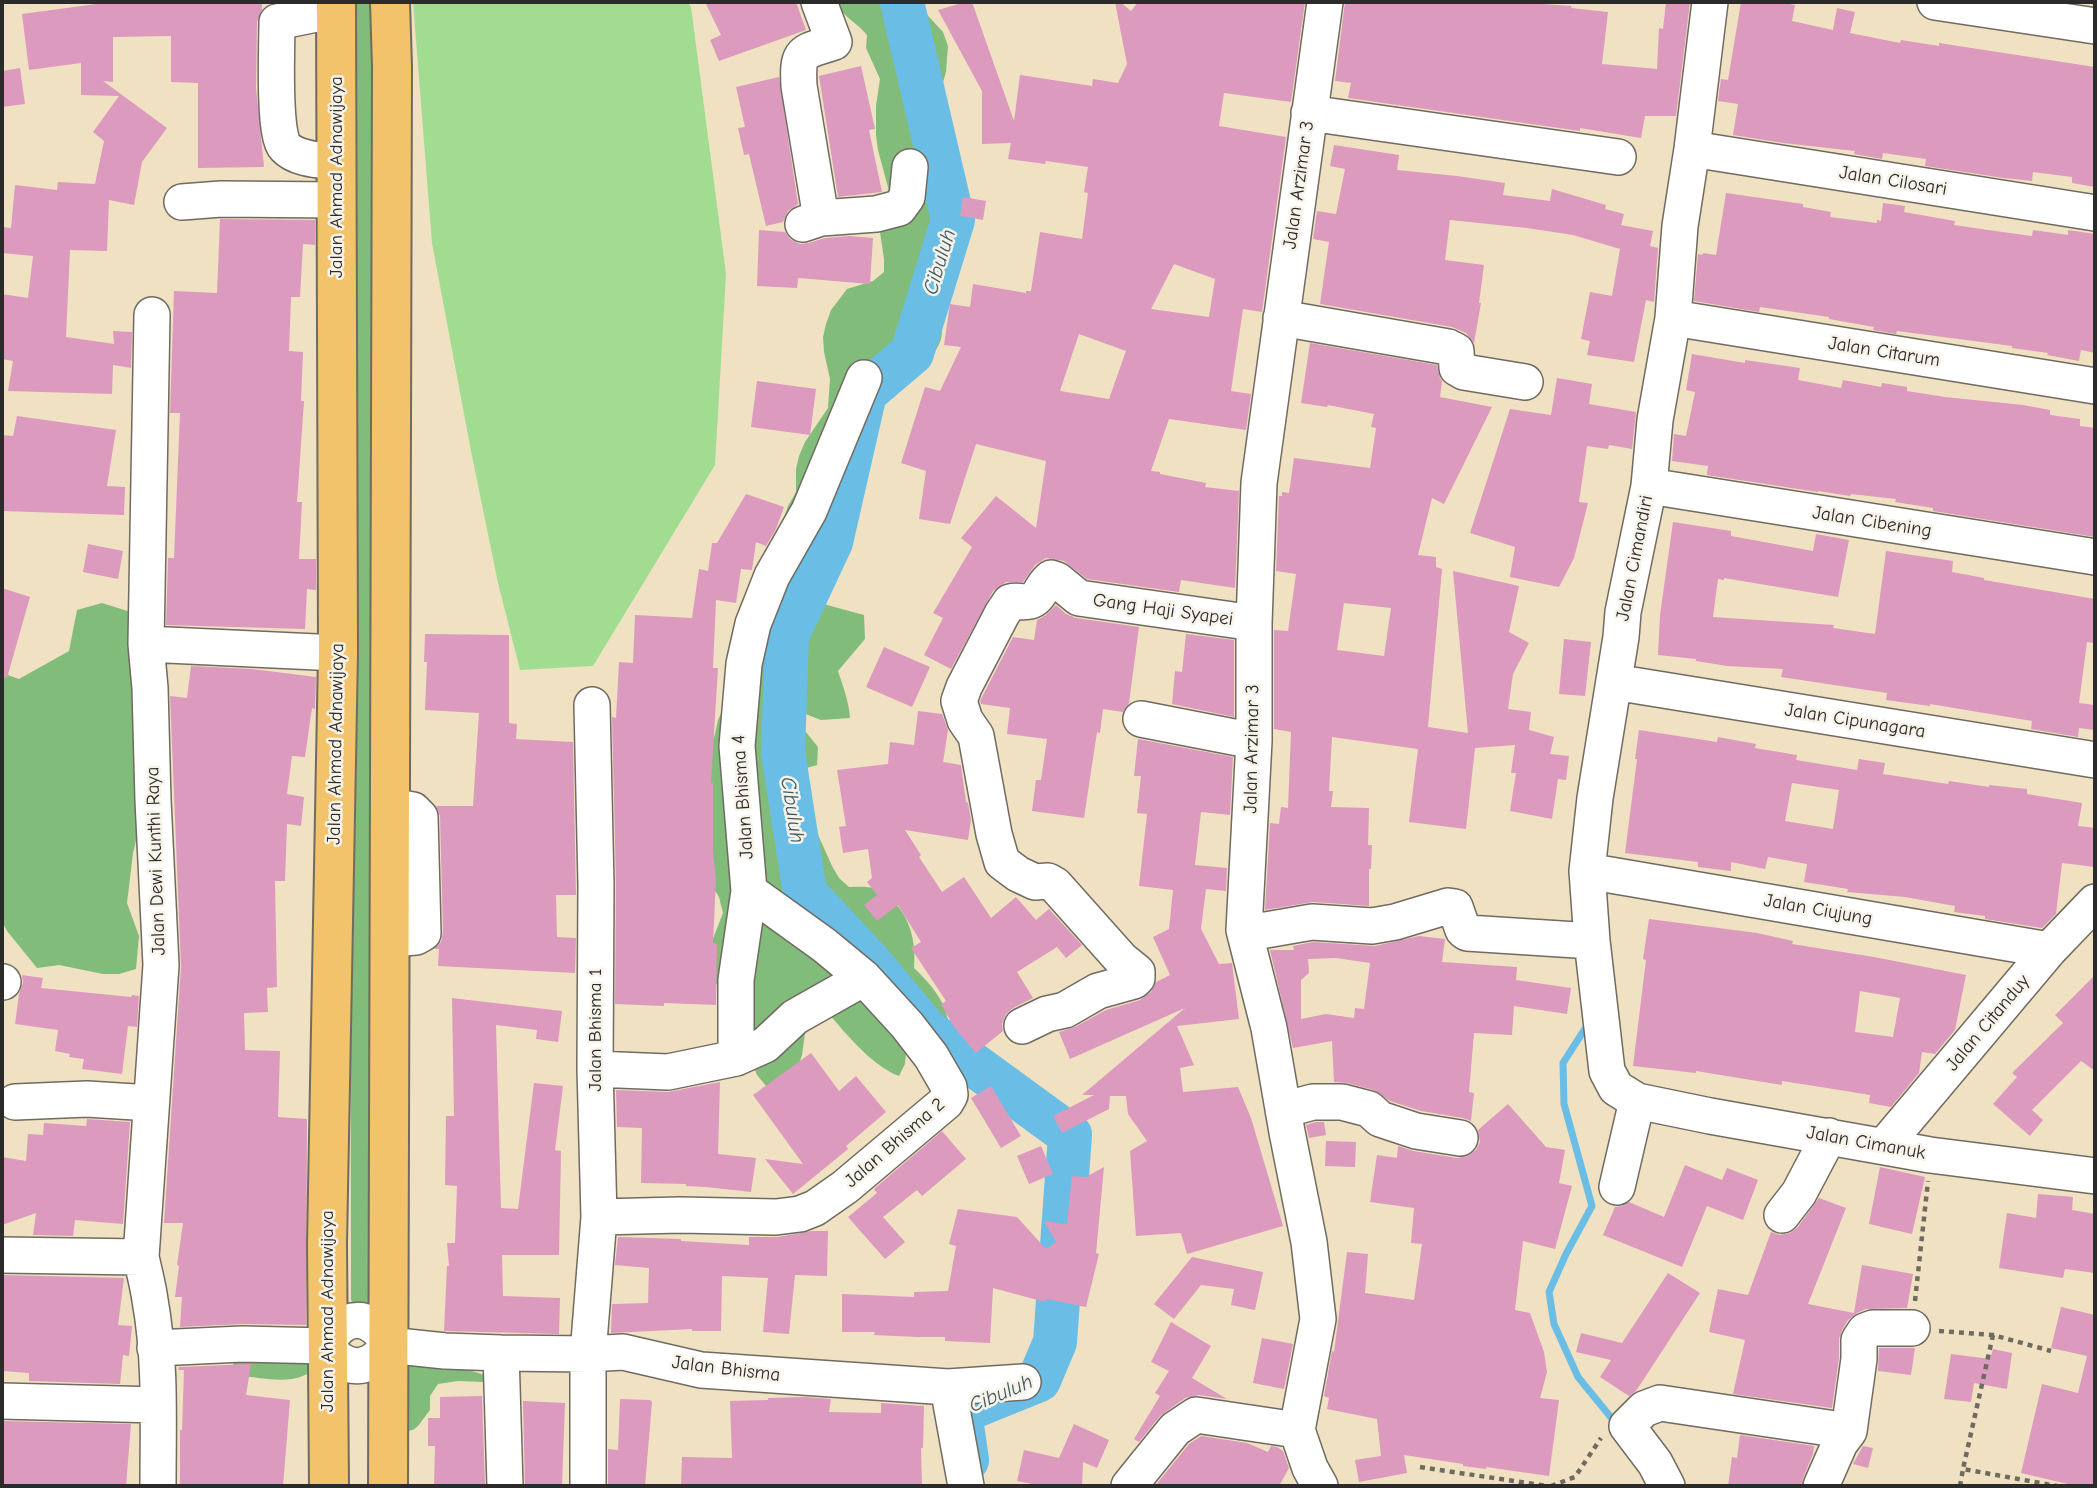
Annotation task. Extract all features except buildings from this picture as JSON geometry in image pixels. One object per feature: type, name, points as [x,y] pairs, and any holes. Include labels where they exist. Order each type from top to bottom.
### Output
[{"type":"main road","points":[[388,1486],[390,2]]},
{"type":"main road","name":"Jalan Ahmad Adnawijaya","points":[[329,1486],[327,1346],[338,653],[336,6]]},
{"type":"street","points":[[819,2],[834,42],[805,52],[800,58],[799,71],[812,221],[876,214],[899,208],[907,197],[910,167]]},
{"type":"street","name":"Jalan Arzimar 3","points":[[1320,1486],[1310,1468],[1297,1430],[1318,1319],[1310,1242],[1272,1101],[1269,1028],[1244,930],[1254,741],[1254,623],[1259,483],[1325,2]]},
{"type":"street","name":"Jalan Cimandiri","points":[[1637,1101],[1616,1088],[1607,1072],[1588,941],[1587,871],[1595,798],[1623,612],[1649,486],[1655,420],[1673,318],[1680,226],[1710,2]]},
{"type":"street","points":[[1935,2],[2095,26]]},
{"type":"street","points":[[336,6],[276,12],[278,121],[282,146],[308,158],[337,162]]},
{"type":"street","points":[[1309,113],[1618,157]]},
{"type":"street","name":"Jalan Cilosari","points":[[1692,149],[2095,213]]},
{"type":"street","points":[[182,202],[221,199],[337,200]]},
{"type":"street","name":"Jalan Dewi Kunthi Raya","points":[[152,315],[146,644],[161,965],[141,1257],[151,1301],[155,1348],[158,1486]]},
{"type":"street","points":[[1281,318],[1448,347],[1455,351],[1457,368],[1464,372],[1525,382]]},
{"type":"street","name":"Jalan Citarum","points":[[1673,318],[2095,386]]},
{"type":"street","name":"Jalan Bhisma 4","points":[[736,1058],[736,980],[750,891],[737,746],[744,664],[753,624],[772,576],[809,511],[864,378]]},
{"type":"street","name":"Jalan Cibening","points":[[1649,486],[2095,557]]},
{"type":"street","name":"Gang Haji Syapei","points":[[1021,1026],[1047,1014],[1065,1010],[1098,991],[1134,981],[1137,972],[1121,959],[1055,885],[1048,881],[1035,882],[1002,862],[994,834],[976,736],[965,720],[959,701],[1002,614],[1010,602],[1031,601],[1037,597],[1045,582],[1051,578],[1079,598],[1254,623]]},
{"type":"street","points":[[146,644],[338,653]]},
{"type":"street","name":"Jalan Cipunagara","points":[[1614,682],[2095,760]]},
{"type":"street","name":"Jalan Bhisma 1","points":[[588,1486],[588,1354],[599,1217],[592,705]]},
{"type":"street","points":[[1141,719],[1254,741]]},
{"type":"street","name":"Jalan Ciujung","points":[[1587,871],[2049,950]]},
{"type":"street","name":"Jalan Bhisma 2","points":[[599,1217],[776,1217],[800,1214],[816,1208],[845,1186],[947,1102],[949,1087],[931,1056],[864,978],[750,891]]},
{"type":"street","name":"Jalan Citanduy","points":[[1884,1146],[2049,950],[2095,902]]},
{"type":"street","points":[[1244,930],[1266,930],[1312,922],[1372,926],[1448,906],[1455,907],[1463,930],[1467,933],[1588,941]]},
{"type":"street","points":[[595,1069],[667,1072],[736,1058],[765,1045],[795,1017],[864,978]]},
{"type":"street","points":[[15,1102],[87,1099],[151,1104]]},
{"type":"street","points":[[1272,1101],[1342,1102],[1369,1110],[1380,1119],[1416,1131],[1460,1138]]},
{"type":"street","points":[[1617,1186],[1637,1101]]},
{"type":"street","name":"Jalan Cimanuk","points":[[1637,1101],[1930,1155],[2095,1176]]},
{"type":"street","points":[[1782,1215],[1799,1193],[1829,1136]]},
{"type":"street","points":[[2,1255],[141,1257]]},
{"type":"street","points":[[155,1348],[242,1344],[327,1346],[331,1335],[339,1326],[350,1321],[363,1321],[374,1325],[383,1334],[388,1345]]},
{"type":"street","points":[[1821,1486],[1840,1443],[1849,1431],[1859,1340],[1865,1332],[1873,1328],[1912,1328]]},
{"type":"street","name":"Jalan Bhisma","points":[[388,1345],[501,1353],[623,1352],[701,1370],[948,1388],[1023,1382]]},
{"type":"street","points":[[501,1353],[505,1486]]},
{"type":"street","points":[[948,1388],[967,1486]]},
{"type":"street","points":[[2,1401],[158,1405]]},
{"type":"street","points":[[1667,1486],[1655,1463],[1627,1426],[1644,1409],[1660,1403],[1849,1431]]},
{"type":"street","points":[[1129,1486],[1175,1429],[1196,1415],[1297,1430]]},
{"type":"path","points":[[1930,1155],[1912,1328],[1993,1335],[2051,1351]]},
{"type":"path","points":[[1960,1486],[1993,1335]]},
{"type":"path","points":[[1420,1467],[1549,1486],[1575,1477],[1602,1436]]},
{"type":"path","points":[[1963,1469],[2057,1486]]},
{"type":"green space","points":[[349,2],[379,2],[382,1307],[354,1306],[351,1300]]},
{"type":"green space","points":[[413,2],[688,2],[691,7],[726,274],[715,465],[593,666],[520,670],[498,583],[432,243]]},
{"type":"green space","points":[[834,2],[918,2],[943,32],[948,46],[946,72],[939,96],[949,123],[946,162],[949,189],[959,230],[953,294],[940,319],[942,336],[939,345],[929,359],[903,349],[873,369],[831,483],[853,495],[828,536],[804,550],[799,589],[814,593],[827,605],[864,615],[865,639],[838,671],[850,718],[821,720],[785,706],[818,747],[817,765],[803,769],[802,795],[832,866],[839,878],[849,887],[876,889],[887,895],[902,912],[908,922],[914,945],[914,968],[939,997],[948,1018],[949,1029],[943,1055],[906,1052],[905,1064],[899,1076],[867,1055],[823,1007],[806,1026],[797,1070],[767,1087],[757,1075],[725,990],[713,982],[707,954],[723,913],[719,897],[711,884],[700,782],[724,707],[740,608],[778,535],[796,492],[796,469],[805,442],[828,408],[830,379],[823,337],[831,310],[847,289],[873,281],[884,272],[880,232],[889,205],[889,191],[876,135],[880,79],[866,48],[867,35]]},
{"type":"green space","points":[[102,603],[137,614],[141,820],[133,853],[127,903],[139,936],[136,969],[119,974],[103,974],[59,965],[37,968],[2,921],[2,673],[19,679],[69,651],[77,610]]},
{"type":"green space","points":[[295,1333],[313,1369],[306,1374],[298,1378],[270,1379],[242,1376],[234,1368],[233,1361]]},
{"type":"green space","points":[[413,1364],[455,1366],[488,1376],[483,1382],[458,1381],[438,1384],[430,1396],[430,1410],[418,1426],[405,1431],[407,1367]]},
{"type":"waterway","name":"Cibuluh","points":[[902,2],[953,220],[912,353],[865,393],[831,542],[787,636],[783,752],[805,893],[872,965],[926,1030],[1070,1135],[1055,1342],[1039,1380],[960,1412],[967,1460]]},
{"type":"waterway","points":[[1588,1024],[1563,1063],[1564,1104],[1592,1206],[1549,1292],[1554,1324],[1578,1377],[1618,1426]]}]
